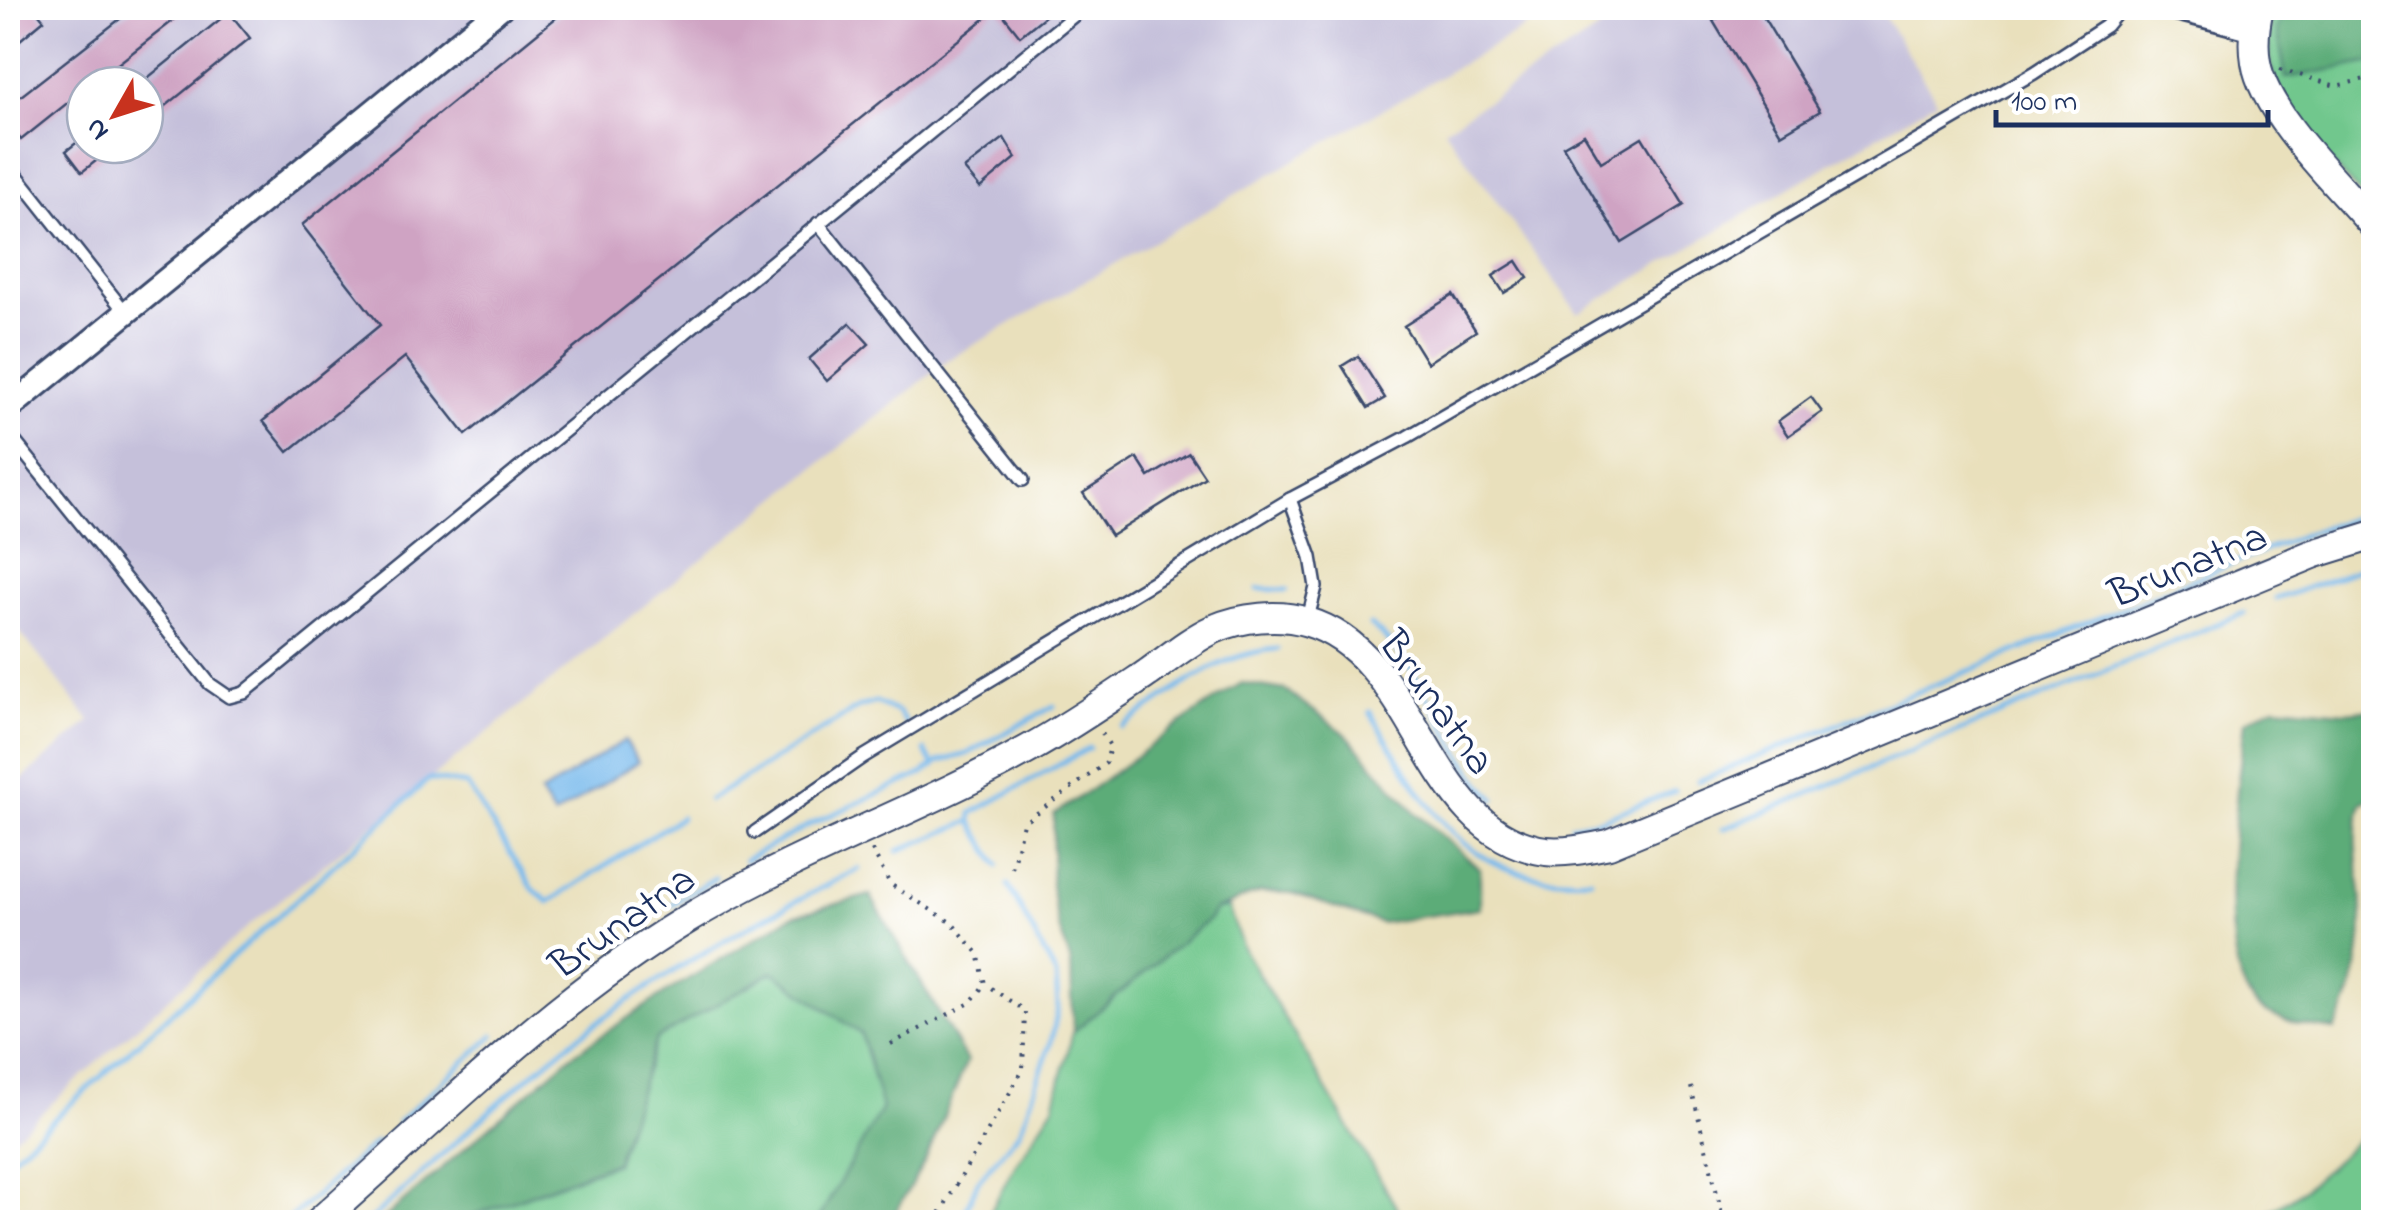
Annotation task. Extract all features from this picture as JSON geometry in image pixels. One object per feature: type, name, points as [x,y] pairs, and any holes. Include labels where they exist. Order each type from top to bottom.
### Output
[{"type":"street","points":[[8,408],[500,8]]},
{"type":"street","points":[[2174,8],[2257,18],[2256,62],[2268,96],[2374,226]]},
{"type":"street","name":"Brunatna","points":[[319,1222],[517,1046],[632,955],[740,888],[978,776],[1089,713],[1215,628],[1258,618],[1307,622],[1344,640],[1366,657],[1384,680],[1469,810],[1516,842],[1546,850],[1579,850],[1609,844],[2313,554],[2374,535]]},
{"type":"lane","points":[[8,433],[210,684],[229,697],[244,693],[1083,8]]},
{"type":"lane","points":[[756,832],[863,757],[1290,499],[1408,437],[2018,82],[2106,26],[2120,8]]},
{"type":"lane","points":[[8,164],[126,313]]},
{"type":"lane","points":[[818,223],[1023,480]]},
{"type":"lane","points":[[1290,499],[1311,557],[1316,588],[1307,622]]},
{"type":"path","points":[[2256,62],[2336,86],[2374,77]]},
{"type":"path","points":[[1012,868],[1023,823],[1106,763],[1110,746],[1089,713]]},
{"type":"path","points":[[861,828],[890,884],[952,923],[978,953],[985,984],[1025,1011],[1024,1070],[935,1222]]},
{"type":"path","points":[[886,1048],[970,1002],[985,984]]},
{"type":"path","points":[[1691,1087],[1724,1222]]},
{"type":"shaded area","points":[[8,8],[1559,8],[948,360],[252,923],[8,1143],[8,791],[90,721],[8,617]]},
{"type":"shaded area","points":[[1632,8],[1879,8],[1937,101],[1578,313],[1444,129]]},
{"type":"green space","points":[[2271,8],[2286,8],[2277,29],[2286,77],[2373,62],[2373,209],[2318,148],[2282,96],[2270,61]]},
{"type":"green space","points":[[2286,8],[2373,8],[2373,62],[2286,78],[2277,29]]},
{"type":"green space","points":[[1242,683],[1285,690],[1346,734],[1415,812],[1480,869],[1480,908],[1381,923],[1292,893],[1259,892],[1215,910],[1073,1032],[1071,963],[1058,925],[1051,886],[1054,814]]},
{"type":"green space","points":[[2275,706],[2346,712],[2373,709],[2373,798],[2362,803],[2357,833],[2362,907],[2360,950],[2351,992],[2335,1030],[2287,1021],[2261,1009],[2245,989],[2235,958],[2231,874],[2245,721]]},
{"type":"green space","points":[[870,895],[967,1061],[926,1159],[890,1222],[817,1222],[882,1108],[861,1034],[773,972],[656,1039],[616,1162],[456,1222],[380,1222],[572,1055],[792,916]]},
{"type":"green space","points":[[1228,907],[1243,948],[1405,1222],[985,1222],[1010,1174],[1054,1106],[1073,1032],[1215,910]]},
{"type":"green space","points":[[773,972],[861,1034],[882,1108],[817,1222],[456,1222],[616,1163],[656,1039]]},
{"type":"green space","points":[[2373,1125],[2373,1202],[2274,1222],[2238,1222],[2294,1196]]},
{"type":"water","points":[[625,740],[638,762],[554,816],[540,794]]},
{"type":"building","points":[[8,8],[34,8],[44,20],[8,50]]},
{"type":"building","points":[[134,8],[173,8],[179,16],[117,65],[65,65],[65,105],[21,140],[8,123],[8,106]]},
{"type":"building","points":[[568,8],[998,8],[466,435],[405,357],[288,452],[263,421],[380,325],[302,225]]},
{"type":"building","points":[[998,8],[1055,8],[1020,36]]},
{"type":"building","points":[[1736,8],[1758,8],[1820,111],[1781,134],[1713,21]]},
{"type":"building","points":[[229,12],[250,38],[165,107],[164,65]]},
{"type":"building","points":[[1584,134],[1601,162],[1642,137],[1684,205],[1622,243],[1563,146]]},
{"type":"building","points":[[1004,138],[1016,158],[980,188],[964,169]]},
{"type":"building","points":[[1517,261],[1528,278],[1504,293],[1493,276]]},
{"type":"building","points":[[1453,295],[1476,331],[1427,363],[1404,326]]},
{"type":"building","points":[[850,323],[869,344],[827,381],[809,359]]},
{"type":"building","points":[[1358,356],[1385,398],[1368,408],[1342,366]]},
{"type":"building","points":[[1811,397],[1822,412],[1788,436],[1778,421]]},
{"type":"building","points":[[1189,453],[1205,477],[1111,536],[1083,493],[1137,458],[1149,477]]},
{"type":"waterway","points":[[1698,781],[2313,531],[2374,512]]},
{"type":"waterway","points":[[2276,599],[2374,564]]},
{"type":"waterway","points":[[1258,589],[1287,590]]},
{"type":"waterway","points":[[1723,829],[2244,613]]},
{"type":"waterway","points":[[1370,625],[1407,664],[1462,756],[1495,799]]},
{"type":"waterway","points":[[1122,727],[1214,667],[1234,658],[1278,649]]},
{"type":"waterway","points":[[709,800],[859,707],[876,702],[898,712],[906,723]]},
{"type":"waterway","points":[[745,860],[809,825],[924,773],[938,762],[967,754],[1054,706]]},
{"type":"waterway","points":[[1370,712],[1432,809],[1480,855],[1510,869],[1547,878],[1591,879]]},
{"type":"waterway","points":[[898,851],[971,821],[972,813],[1089,748]]},
{"type":"waterway","points":[[925,751],[934,766]]},
{"type":"waterway","points":[[8,1161],[429,779],[467,785],[533,889],[549,902],[681,817]]},
{"type":"waterway","points":[[1571,825],[1602,819],[1675,791]]},
{"type":"waterway","points":[[971,821],[998,865]]},
{"type":"waterway","points":[[368,1222],[505,1097],[591,1027],[721,942],[859,869]]},
{"type":"waterway","points":[[672,904],[715,878]]},
{"type":"waterway","points":[[961,1222],[978,1181],[1020,1131],[1051,1042],[1058,1008],[1056,975],[1008,885]]},
{"type":"waterway","points":[[398,1122],[494,1035]]},
{"type":"waterway","points":[[286,1222],[376,1142]]}]
